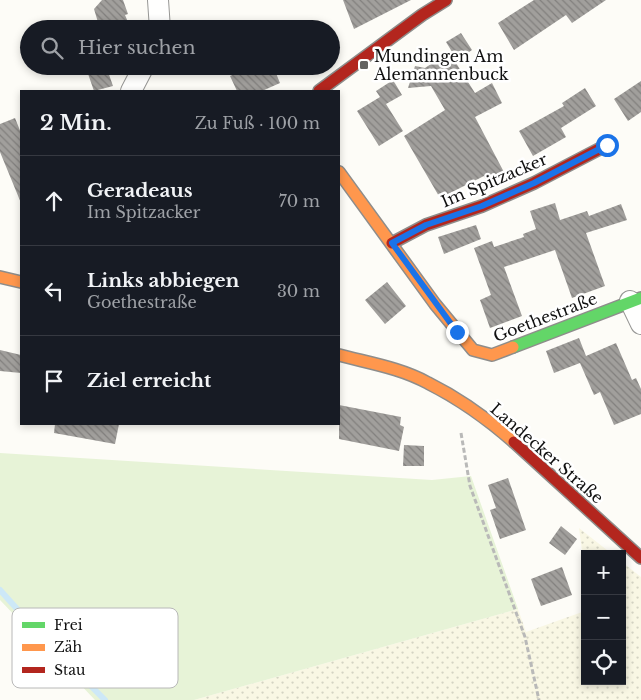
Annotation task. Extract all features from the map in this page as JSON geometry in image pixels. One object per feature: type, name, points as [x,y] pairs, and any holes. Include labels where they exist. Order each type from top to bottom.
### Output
[{"type":"street","points":[[158,0],[159,20]]},
{"type":"street","points":[[340,73],[418,8],[446,0]]},
{"type":"street","points":[[132,90],[139,75]]},
{"type":"street","points":[[320,90],[338,75]]},
{"type":"street","name":"Im Spitzacker","points":[[392,243],[426,225],[482,206],[534,183],[607,145]]},
{"type":"street","name":"Goethestraße","points":[[340,173],[435,304],[473,350],[492,355],[635,300]]},
{"type":"street","points":[[0,277],[20,282]]},
{"type":"street","points":[[635,300],[641,324]]},
{"type":"street","name":"Landecker Straße","points":[[340,355],[396,370],[427,382],[454,398],[500,430],[641,558]]},
{"type":"path","points":[[454,398],[470,486],[524,637],[539,700]]},
{"type":"shaded area","points":[[579,528],[607,550],[582,550]]},
{"type":"shaded area","points":[[626,565],[641,577],[641,700],[194,700],[518,609],[526,632],[581,612],[581,685],[626,685]]},
{"type":"green space","points":[[0,453],[432,480],[471,476],[518,609],[194,700],[95,700],[84,688],[178,688],[178,608],[12,608],[12,613],[0,600]]},
{"type":"building","points":[[102,0],[123,0],[128,14],[125,15],[127,20],[97,20],[94,9]]},
{"type":"building","points":[[343,0],[411,0],[354,29]]},
{"type":"building","points":[[534,0],[606,0],[572,23],[566,15],[514,50],[498,23]]},
{"type":"building","points":[[461,33],[472,50],[457,60],[446,42]]},
{"type":"building","points":[[449,52],[475,93],[492,83],[502,103],[475,117],[506,176],[489,185],[484,176],[440,198],[404,136],[445,110],[431,86],[408,88],[415,66],[425,68]]},
{"type":"building","points":[[88,75],[109,75],[113,86],[94,90]]},
{"type":"building","points":[[277,75],[280,83],[264,90],[237,90],[230,76]]},
{"type":"building","points":[[393,80],[402,95],[386,104],[403,131],[379,146],[357,111],[380,97],[376,91]]},
{"type":"building","points":[[641,81],[641,112],[628,121],[614,99]]},
{"type":"building","points":[[585,88],[596,106],[561,128],[566,137],[533,156],[519,131],[564,106],[562,103]]},
{"type":"building","points":[[15,118],[20,130],[20,201],[0,152],[0,124]]},
{"type":"building","points":[[555,203],[560,220],[587,211],[589,216],[621,204],[627,220],[586,233],[605,286],[572,298],[555,250],[504,267],[522,316],[490,328],[480,300],[491,295],[474,248],[492,241],[494,247],[524,237],[523,234],[536,229],[530,211]]},
{"type":"building","points":[[476,225],[481,239],[444,254],[438,237]]},
{"type":"building","points":[[387,282],[406,306],[385,324],[365,300]]},
{"type":"building","points":[[579,338],[586,356],[616,343],[632,380],[636,378],[641,389],[641,414],[614,425],[600,392],[594,395],[580,363],[554,373],[546,351]]},
{"type":"building","points":[[0,350],[20,355],[20,373],[0,371]]},
{"type":"building","points":[[340,405],[401,417],[400,425],[404,427],[399,451],[339,439]]},
{"type":"building","points":[[55,425],[119,425],[115,444],[54,433]]},
{"type":"building","points":[[404,445],[424,446],[424,466],[403,466]]},
{"type":"building","points":[[508,478],[526,530],[500,539],[490,510],[496,508],[488,485]]},
{"type":"building","points":[[561,526],[577,539],[565,555],[549,543]]},
{"type":"building","points":[[562,567],[572,595],[541,606],[531,579]]},
{"type":"waterway","points":[[0,590],[16,608]]},
{"type":"waterway","points":[[93,688],[105,700]]},
{"type":"traffic: fast","points":[[513,347],[641,298]]},
{"type":"traffic: slow","points":[[340,173],[435,304],[473,350],[492,355],[513,347]]},
{"type":"traffic: slow","points":[[0,277],[20,282]]},
{"type":"traffic: slow","points":[[340,355],[385,366],[418,378],[462,402],[514,442]]},
{"type":"traffic: jam","points":[[320,90],[422,15],[446,0]]},
{"type":"traffic: jam","points":[[392,243],[426,225],[482,206],[534,183],[607,145]]},
{"type":"traffic: jam","points":[[514,442],[641,558]]},
{"type":"place","name":"Mundingen Am Alemannenbuck","points":[[364,65]]},
{"type":"route","points":[[457,332],[392,243],[426,225],[482,206],[534,183],[607,145]]}]
